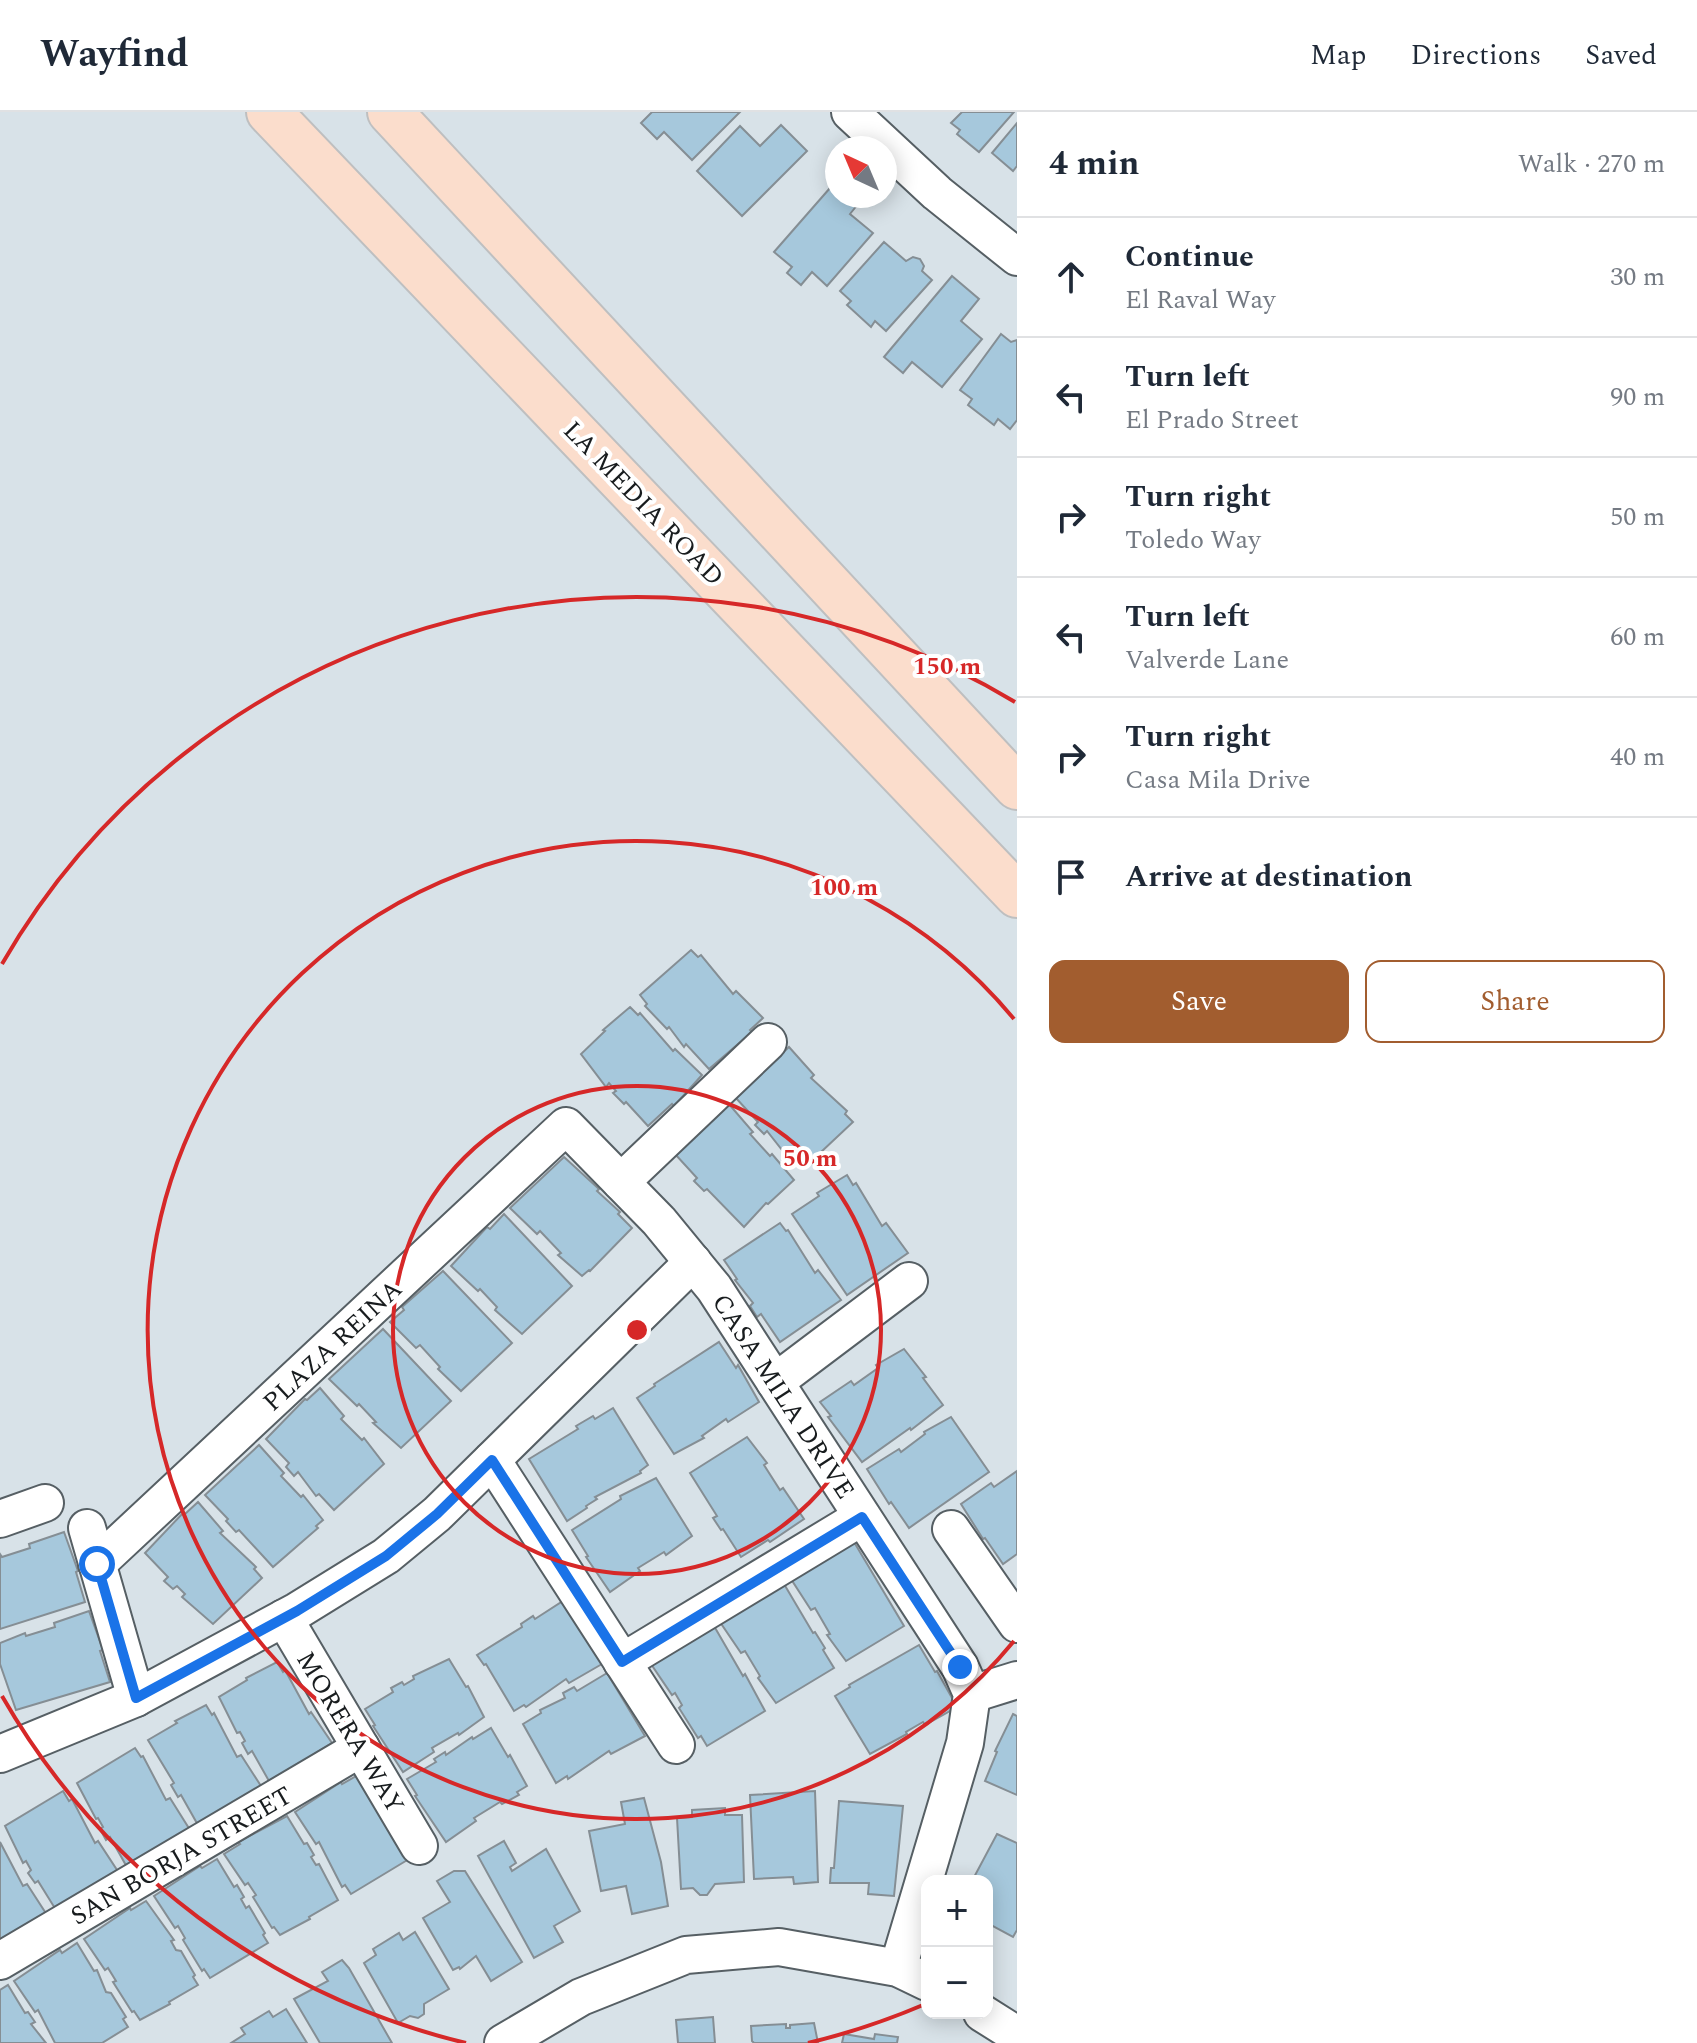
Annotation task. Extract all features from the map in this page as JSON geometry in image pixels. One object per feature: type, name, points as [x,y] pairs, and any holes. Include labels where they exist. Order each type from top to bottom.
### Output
[{"type":"main road","name":"LA MEDIA ROAD","points":[[269,112],[1017,895]]},
{"type":"main road","points":[[390,112],[1017,787]]},
{"type":"street","points":[[867,117],[937,193],[1017,257]]},
{"type":"street","points":[[621,1182],[768,1042]]},
{"type":"street","name":"CASA MILA DRIVE","points":[[566,1126],[659,1221],[714,1288],[960,1667],[972,1694]]},
{"type":"street","name":"PLAZA REINA","points":[[97,1564],[566,1126]]},
{"type":"street","points":[[0,1754],[136,1698],[284,1618],[386,1556],[437,1514],[693,1262]]},
{"type":"street","points":[[775,1382],[909,1281]]},
{"type":"street","points":[[492,1460],[676,1745]]},
{"type":"street","points":[[0,1519],[45,1503]]},
{"type":"street","points":[[622,1662],[862,1517]]},
{"type":"street","points":[[87,1528],[136,1698]]},
{"type":"street","points":[[951,1529],[1017,1624]]},
{"type":"street","name":"MORERA WAY","points":[[284,1618],[419,1846]]},
{"type":"street","points":[[503,2043],[581,1997],[686,1955],[779,1947],[912,1975],[965,1743],[972,1694],[1017,1680]]},
{"type":"street","name":"SAN BORJA STREET","points":[[0,1961],[361,1748]]},
{"type":"street","points":[[992,2019],[1017,2035]]},
{"type":"building","points":[[652,112],[740,112],[692,160],[664,132],[657,139],[641,123]]},
{"type":"building","points":[[962,112],[1014,112],[979,152],[957,134],[960,130],[951,123]]},
{"type":"building","points":[[1017,123],[1017,166],[1013,171],[992,153]]},
{"type":"building","points":[[781,125],[807,151],[742,216],[697,171],[740,126],[760,146]]},
{"type":"building","points":[[825,194],[825,208],[855,208],[850,214],[873,233],[827,286],[812,272],[801,285],[787,273],[792,267],[774,252]]},
{"type":"building","points":[[884,242],[906,261],[913,257],[920,259],[924,266],[922,271],[932,280],[886,331],[875,321],[871,327],[847,305],[851,301],[840,291]]},
{"type":"building","points":[[952,276],[979,299],[961,321],[982,339],[942,387],[912,362],[903,373],[884,357]]},
{"type":"building","points":[[1001,334],[1011,342],[1017,340],[1017,420],[1010,429],[998,419],[994,425],[968,405],[972,399],[960,390]]},
{"type":"building","points":[[691,950],[698,957],[701,955],[733,994],[736,991],[763,1018],[750,1030],[752,1032],[709,1069],[645,1006],[647,1004],[640,995]]},
{"type":"building","points":[[630,1007],[638,1015],[640,1013],[673,1051],[675,1049],[702,1075],[674,1106],[672,1104],[648,1126],[613,1093],[616,1091],[609,1083],[606,1087],[581,1054]]},
{"type":"building","points":[[789,1047],[814,1075],[811,1078],[847,1111],[845,1114],[853,1122],[804,1168],[788,1152],[786,1155],[767,1131],[764,1134],[755,1125],[758,1122],[735,1097]]},
{"type":"building","points":[[728,1103],[753,1132],[750,1134],[794,1180],[766,1203],[744,1227],[707,1189],[704,1191],[694,1181],[697,1178],[675,1154]]},
{"type":"building","points":[[564,1157],[599,1189],[597,1191],[632,1228],[582,1276],[558,1255],[561,1253],[540,1231],[537,1234],[510,1208]]},
{"type":"building","points":[[847,1175],[853,1185],[856,1183],[882,1226],[886,1223],[908,1253],[847,1295],[792,1214],[819,1196],[817,1193]]},
{"type":"building","points":[[504,1214],[572,1286],[522,1334],[495,1310],[497,1307],[480,1289],[478,1291],[451,1266],[487,1227],[490,1229]]},
{"type":"building","points":[[780,1223],[788,1230],[815,1273],[818,1270],[841,1300],[780,1342],[761,1314],[757,1317],[750,1306],[753,1303],[724,1260]]},
{"type":"building","points":[[443,1271],[512,1343],[461,1391],[438,1369],[440,1367],[420,1345],[416,1348],[390,1322],[404,1310],[402,1307]]},
{"type":"building","points":[[383,1329],[451,1401],[401,1448],[373,1423],[376,1422],[359,1404],[357,1406],[329,1379]]},
{"type":"building","points":[[719,1342],[736,1368],[738,1365],[759,1402],[728,1422],[726,1419],[702,1436],[704,1438],[674,1454],[637,1398]]},
{"type":"building","points":[[904,1349],[943,1405],[862,1462],[820,1402],[851,1381],[854,1385],[878,1368],[876,1365]]},
{"type":"building","points":[[320,1388],[344,1416],[341,1419],[362,1440],[364,1438],[384,1464],[334,1510],[319,1494],[316,1496],[298,1472],[294,1476],[286,1467],[289,1463],[266,1439]]},
{"type":"building","points":[[613,1408],[648,1465],[641,1473],[595,1497],[597,1499],[587,1508],[567,1521],[529,1459],[578,1429],[576,1426]]},
{"type":"building","points":[[951,1417],[989,1472],[909,1528],[867,1469],[899,1449],[901,1452],[924,1432]]},
{"type":"building","points":[[747,1437],[767,1463],[764,1465],[780,1490],[783,1488],[804,1519],[741,1557],[713,1518],[717,1516],[690,1473]]},
{"type":"building","points":[[259,1445],[284,1473],[281,1476],[301,1497],[303,1495],[323,1520],[316,1526],[318,1528],[273,1567],[239,1530],[236,1532],[205,1495]]},
{"type":"building","points":[[1017,1471],[1017,1554],[1003,1564],[961,1504],[991,1483],[994,1487]]},
{"type":"building","points":[[656,1478],[692,1536],[666,1555],[664,1552],[638,1568],[640,1571],[610,1592],[572,1530],[621,1499],[620,1496]]},
{"type":"building","points":[[198,1502],[223,1531],[220,1533],[256,1567],[254,1569],[262,1578],[213,1624],[182,1597],[185,1594],[177,1586],[173,1589],[164,1581],[168,1577],[145,1553],[183,1513]]},
{"type":"building","points":[[64,1532],[85,1602],[0,1629],[0,1554],[2,1557],[30,1548],[29,1544]]},
{"type":"building","points":[[854,1542],[904,1626],[846,1661],[827,1635],[830,1634],[815,1608],[811,1610],[791,1579]]},
{"type":"building","points":[[784,1584],[825,1648],[823,1650],[834,1668],[776,1703],[758,1678],[760,1676],[745,1651],[741,1653],[720,1622]]},
{"type":"building","points":[[563,1601],[602,1664],[569,1683],[566,1679],[526,1707],[524,1705],[514,1711],[486,1664],[477,1655],[522,1627],[521,1624],[533,1616],[535,1619]]},
{"type":"building","points":[[89,1611],[110,1682],[16,1710],[0,1664],[0,1643],[25,1633],[26,1636],[55,1627],[54,1623]]},
{"type":"building","points":[[714,1626],[765,1711],[707,1746],[701,1736],[698,1738],[679,1708],[682,1705],[675,1693],[672,1695],[651,1664]]},
{"type":"building","points":[[919,1645],[957,1707],[925,1725],[923,1722],[870,1754],[835,1696]]},
{"type":"building","points":[[449,1659],[484,1717],[459,1735],[432,1748],[434,1752],[403,1772],[365,1709],[393,1692],[391,1688],[402,1682],[404,1685],[414,1679],[413,1676]]},
{"type":"building","points":[[277,1662],[283,1672],[285,1670],[309,1714],[311,1712],[332,1743],[316,1753],[318,1755],[269,1781],[252,1751],[248,1754],[242,1743],[245,1741],[240,1732],[237,1733],[219,1697]]},
{"type":"building","points":[[607,1673],[645,1736],[611,1754],[609,1751],[568,1779],[567,1776],[556,1783],[523,1724],[541,1713],[540,1710],[565,1698],[563,1693],[574,1687],[577,1691]]},
{"type":"building","points":[[206,1705],[212,1715],[214,1713],[237,1757],[241,1755],[261,1786],[198,1825],[181,1795],[178,1797],[171,1785],[174,1783],[148,1740]]},
{"type":"building","points":[[1013,1714],[1017,1716],[1017,1795],[985,1781]]},
{"type":"building","points":[[491,1728],[527,1786],[517,1792],[519,1795],[502,1804],[500,1802],[474,1818],[476,1821],[446,1842],[407,1779],[436,1762],[434,1759],[445,1752],[446,1755]]},
{"type":"building","points":[[135,1748],[143,1756],[166,1800],[170,1798],[190,1830],[127,1867],[110,1837],[106,1840],[100,1829],[103,1827],[77,1783]]},
{"type":"building","points":[[358,1775],[409,1859],[351,1894],[345,1885],[342,1887],[319,1842],[316,1844],[295,1812],[341,1782]]},
{"type":"building","points":[[63,1791],[69,1801],[72,1799],[95,1843],[98,1841],[119,1873],[56,1910],[38,1881],[35,1883],[28,1873],[31,1870],[26,1861],[23,1863],[5,1826]]},
{"type":"building","points":[[815,1791],[818,1882],[794,1884],[793,1877],[754,1879],[750,1795]]},
{"type":"building","points":[[644,1798],[661,1862],[668,1906],[632,1914],[626,1886],[601,1891],[589,1831],[625,1824],[621,1802]]},
{"type":"building","points":[[839,1801],[903,1806],[894,1896],[868,1894],[869,1883],[830,1883]]},
{"type":"building","points":[[725,1808],[725,1815],[742,1815],[744,1882],[715,1884],[707,1895],[700,1895],[693,1888],[681,1889],[677,1818],[692,1817],[692,1810]]},
{"type":"building","points":[[287,1816],[304,1844],[307,1843],[314,1855],[311,1857],[316,1865],[319,1864],[338,1900],[280,1935],[272,1928],[248,1883],[245,1885],[224,1854],[240,1844],[238,1842]]},
{"type":"building","points":[[997,1834],[1017,1843],[1017,1930],[1013,1937],[993,1926],[993,1875],[975,1875]]},
{"type":"building","points":[[504,1841],[516,1863],[510,1867],[512,1871],[546,1849],[580,1911],[554,1926],[563,1942],[534,1958],[478,1856]]},
{"type":"building","points":[[0,1842],[23,1886],[27,1884],[47,1915],[0,1944]]},
{"type":"building","points":[[217,1859],[234,1887],[237,1885],[244,1897],[241,1899],[246,1908],[249,1906],[268,1943],[210,1978],[204,1969],[202,1971],[178,1926],[175,1928],[154,1896],[200,1866],[202,1868]]},
{"type":"building","points":[[454,1871],[465,1871],[522,1962],[491,1981],[476,1956],[460,1969],[453,1970],[423,1918],[450,1902],[437,1881]]},
{"type":"building","points":[[146,1901],[174,1940],[171,1941],[176,1950],[181,1951],[198,1985],[140,2020],[113,1982],[116,1981],[108,1968],[105,1970],[84,1939]]},
{"type":"building","points":[[415,1932],[449,1989],[424,2004],[424,2014],[418,2018],[410,2016],[398,2023],[364,1963],[376,1955],[373,1949],[399,1933],[403,1940]]},
{"type":"building","points":[[77,1943],[94,1971],[97,1970],[106,1992],[111,1993],[126,2017],[123,2019],[128,2027],[102,2043],[55,2043],[38,2010],[35,2012],[14,1981],[60,1950],[62,1953]]},
{"type":"building","points":[[342,1960],[392,2043],[320,2043],[294,1999],[328,1981],[322,1972]]},
{"type":"building","points":[[8,1985],[46,2043],[0,2043],[0,1990]]},
{"type":"building","points":[[286,2009],[307,2043],[231,2043],[245,2034],[241,2028],[269,2011],[273,2017]]},
{"type":"building","points":[[713,2017],[715,2043],[678,2043],[676,2020]]},
{"type":"building","points":[[814,2023],[818,2043],[752,2041],[751,2026],[786,2024],[786,2028],[790,2028],[790,2025]]},
{"type":"building","points":[[844,2034],[874,2039],[875,2034],[898,2037],[897,2043],[842,2043]]},
{"type":"route","points":[[97,1564],[136,1698],[297,1611],[386,1556],[437,1514],[492,1460],[622,1662],[862,1517],[960,1667]]}]
